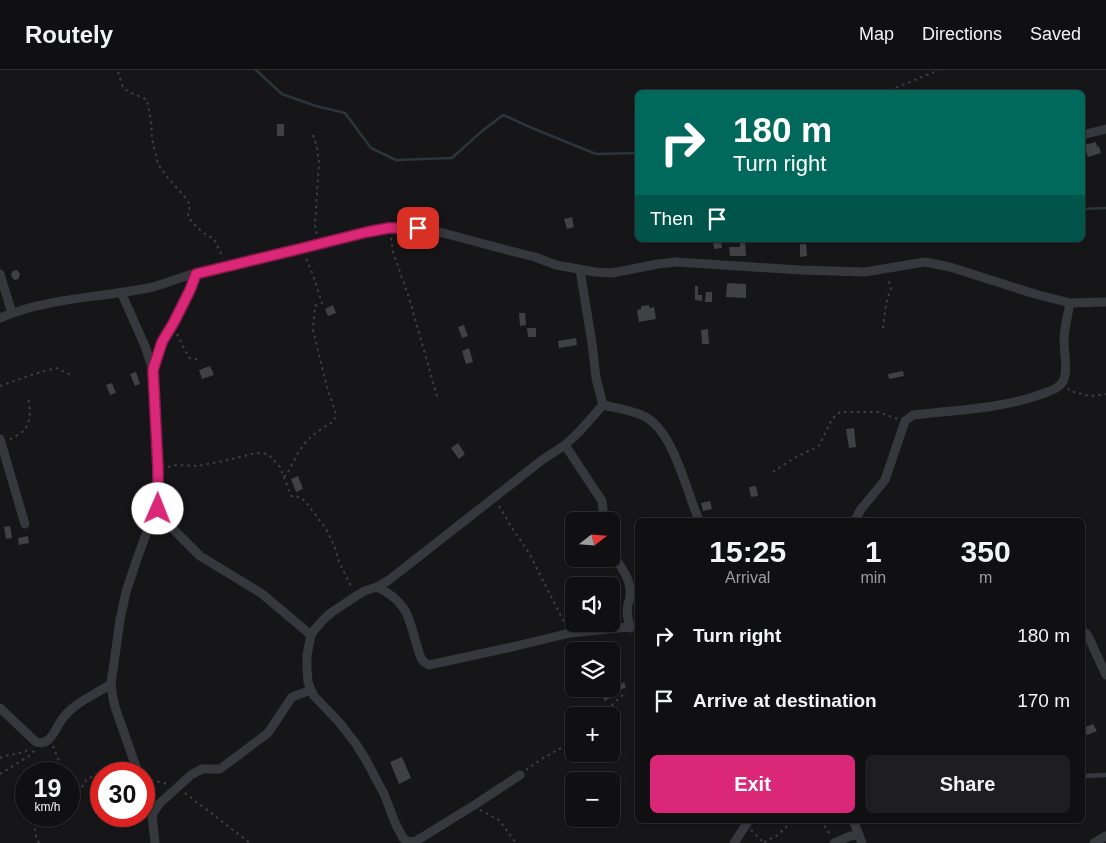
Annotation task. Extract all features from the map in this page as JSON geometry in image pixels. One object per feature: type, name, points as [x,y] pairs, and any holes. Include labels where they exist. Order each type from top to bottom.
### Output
[{"type":"street","points":[[1085,134],[1106,129]]},
{"type":"street","points":[[0,318],[36,306],[63,300],[155,286],[196,274],[389,228],[418,228],[443,233],[580,270],[612,273],[676,262],[864,272],[925,262],[950,267],[1035,294],[1070,302],[1106,302]]},
{"type":"street","points":[[580,270],[596,378],[603,405]]},
{"type":"street","points":[[0,274],[12,313]]},
{"type":"street","points":[[153,370],[162,342],[190,290],[196,274]]},
{"type":"street","points":[[121,292],[146,346],[153,370],[158,468],[158,509],[149,526],[126,592],[111,684],[115,708],[134,761]]},
{"type":"street","points":[[856,518],[861,509],[885,480],[905,421],[912,414],[975,409],[1017,402],[1051,391],[1058,386],[1064,379],[1064,339],[1070,302]]},
{"type":"street","points":[[520,775],[416,840],[407,841],[403,838],[396,825],[384,794],[356,744],[310,690],[307,655],[311,635],[324,618],[364,591],[377,587],[389,580],[565,444],[578,433],[603,405]]},
{"type":"street","points":[[603,405],[645,416],[655,424],[671,448],[698,518]]},
{"type":"street","points":[[0,439],[25,524]]},
{"type":"street","points":[[565,444],[602,501],[603,512]]},
{"type":"street","points":[[158,509],[163,518],[200,556],[262,593],[311,635]]},
{"type":"street","points":[[620,565],[627,578],[630,596],[627,618],[634,627]]},
{"type":"street","points":[[377,587],[394,596],[405,609],[421,658],[429,665],[570,633],[634,627]]},
{"type":"street","points":[[1085,633],[1106,675]]},
{"type":"street","points":[[0,708],[37,743],[49,740],[62,718],[70,710],[111,684]]},
{"type":"street","points":[[155,811],[191,776],[202,769],[220,769],[268,733],[292,697],[310,690]]},
{"type":"street","points":[[734,843],[747,823]]},
{"type":"street","points":[[854,823],[860,839]]},
{"type":"street","points":[[153,827],[155,843]]},
{"type":"street","points":[[835,842],[850,836],[860,839]]},
{"type":"street","points":[[1094,843],[1106,836]]},
{"type":"lane","points":[[1085,776],[1106,775]]},
{"type":"path","points":[[890,90],[940,70]]},
{"type":"path","points":[[118,72],[123,88],[147,100],[152,139],[158,164],[185,197],[190,206],[188,215],[191,221],[202,232],[214,239],[227,267]]},
{"type":"path","points":[[313,135],[320,162],[315,225],[318,244]]},
{"type":"path","points":[[389,228],[394,252],[438,400]]},
{"type":"path","points":[[284,477],[301,449],[318,431],[334,421],[336,414],[327,387],[313,330],[315,306],[322,303],[303,248]]},
{"type":"path","points":[[883,328],[886,304],[891,288],[886,268]]},
{"type":"path","points":[[174,322],[176,333],[189,358],[200,360]]},
{"type":"path","points":[[0,386],[56,368],[73,376]]},
{"type":"path","points":[[1064,379],[1070,391],[1090,396],[1106,394]]},
{"type":"path","points":[[10,439],[24,430],[30,410],[28,397]]},
{"type":"path","points":[[773,472],[794,458],[820,446],[832,419],[840,412],[878,412],[905,421]]},
{"type":"path","points":[[158,468],[177,465],[198,466],[224,462],[256,453],[268,454],[280,467],[291,496],[300,497],[306,502],[326,529],[334,545],[339,562],[356,596]]},
{"type":"path","points":[[494,497],[512,528],[530,553],[570,633]]},
{"type":"path","points":[[610,707],[625,693]]},
{"type":"path","points":[[49,740],[59,762]]},
{"type":"path","points":[[0,758],[6,755],[26,752],[37,743]]},
{"type":"path","points":[[0,774],[29,756],[36,749],[37,743]]},
{"type":"path","points":[[520,775],[542,758],[565,746]]},
{"type":"path","points":[[80,789],[86,780],[100,772],[134,761]]},
{"type":"path","points":[[155,783],[178,787],[250,843]]},
{"type":"path","points":[[476,804],[480,810],[499,820],[516,843]]},
{"type":"path","points":[[749,823],[764,843],[778,835],[790,823]]},
{"type":"path","points":[[820,823],[835,842]]},
{"type":"path","points":[[35,827],[39,843]]},
{"type":"building","points":[[277,124],[284,124],[284,136],[277,136]]},
{"type":"building","points":[[1096,142],[1101,153],[1088,157],[1085,145]]},
{"type":"building","points":[[572,217],[574,227],[567,229],[564,219]]},
{"type":"building","points":[[713,242],[721,242],[722,248],[714,249]]},
{"type":"building","points":[[740,242],[745,242],[746,256],[730,256],[729,247],[740,247]]},
{"type":"building","points":[[800,244],[806,244],[807,256],[800,257]]},
{"type":"building","points":[[17,270],[20,274],[16,280],[13,279],[11,274]]},
{"type":"building","points":[[727,283],[746,284],[746,298],[726,297]]},
{"type":"building","points":[[695,286],[698,286],[698,295],[702,295],[702,301],[695,300]]},
{"type":"building","points":[[706,292],[712,292],[712,302],[705,302]]},
{"type":"building","points":[[333,305],[336,313],[328,316],[325,309]]},
{"type":"building","points":[[649,305],[649,308],[654,307],[656,319],[639,322],[637,310],[641,309],[641,306]]},
{"type":"building","points":[[519,313],[525,313],[526,325],[520,326]]},
{"type":"building","points":[[464,325],[468,336],[462,338],[458,327]]},
{"type":"building","points":[[527,328],[536,328],[536,337],[528,337]]},
{"type":"building","points":[[708,329],[709,344],[702,344],[701,330]]},
{"type":"building","points":[[576,338],[577,345],[559,348],[558,341]]},
{"type":"building","points":[[469,348],[473,362],[466,364],[462,351]]},
{"type":"building","points":[[210,366],[214,375],[202,379],[199,370]]},
{"type":"building","points":[[903,371],[904,376],[889,379],[888,374]]},
{"type":"building","points":[[136,372],[140,384],[135,386],[130,374]]},
{"type":"building","points":[[112,383],[116,393],[110,395],[106,385]]},
{"type":"building","points":[[854,428],[856,447],[849,448],[846,429]]},
{"type":"building","points":[[458,443],[465,454],[459,459],[451,448]]},
{"type":"building","points":[[298,476],[303,489],[296,492],[291,479]]},
{"type":"building","points":[[756,486],[758,496],[751,497],[749,487]]},
{"type":"building","points":[[710,501],[712,509],[703,511],[701,503]]},
{"type":"building","points":[[10,526],[12,538],[6,539],[4,527]]},
{"type":"building","points":[[28,536],[29,543],[19,545],[18,538]]},
{"type":"building","points":[[620,682],[621,684],[624,682],[626,687],[620,690]]},
{"type":"building","points":[[602,697],[611,697],[605,701]]},
{"type":"building","points":[[1093,724],[1097,731],[1087,735],[1085,727]]},
{"type":"building","points":[[402,757],[411,778],[399,784],[390,762]]},
{"type":"waterway","points":[[256,70],[282,94],[316,106],[345,113],[371,148],[396,160],[452,158],[503,115],[596,154],[635,153]]},
{"type":"waterway","points":[[1085,209],[1106,208]]},
{"type":"route","points":[[158,509],[153,370],[162,342],[174,322],[196,274],[367,232],[389,228],[418,228]]}]
